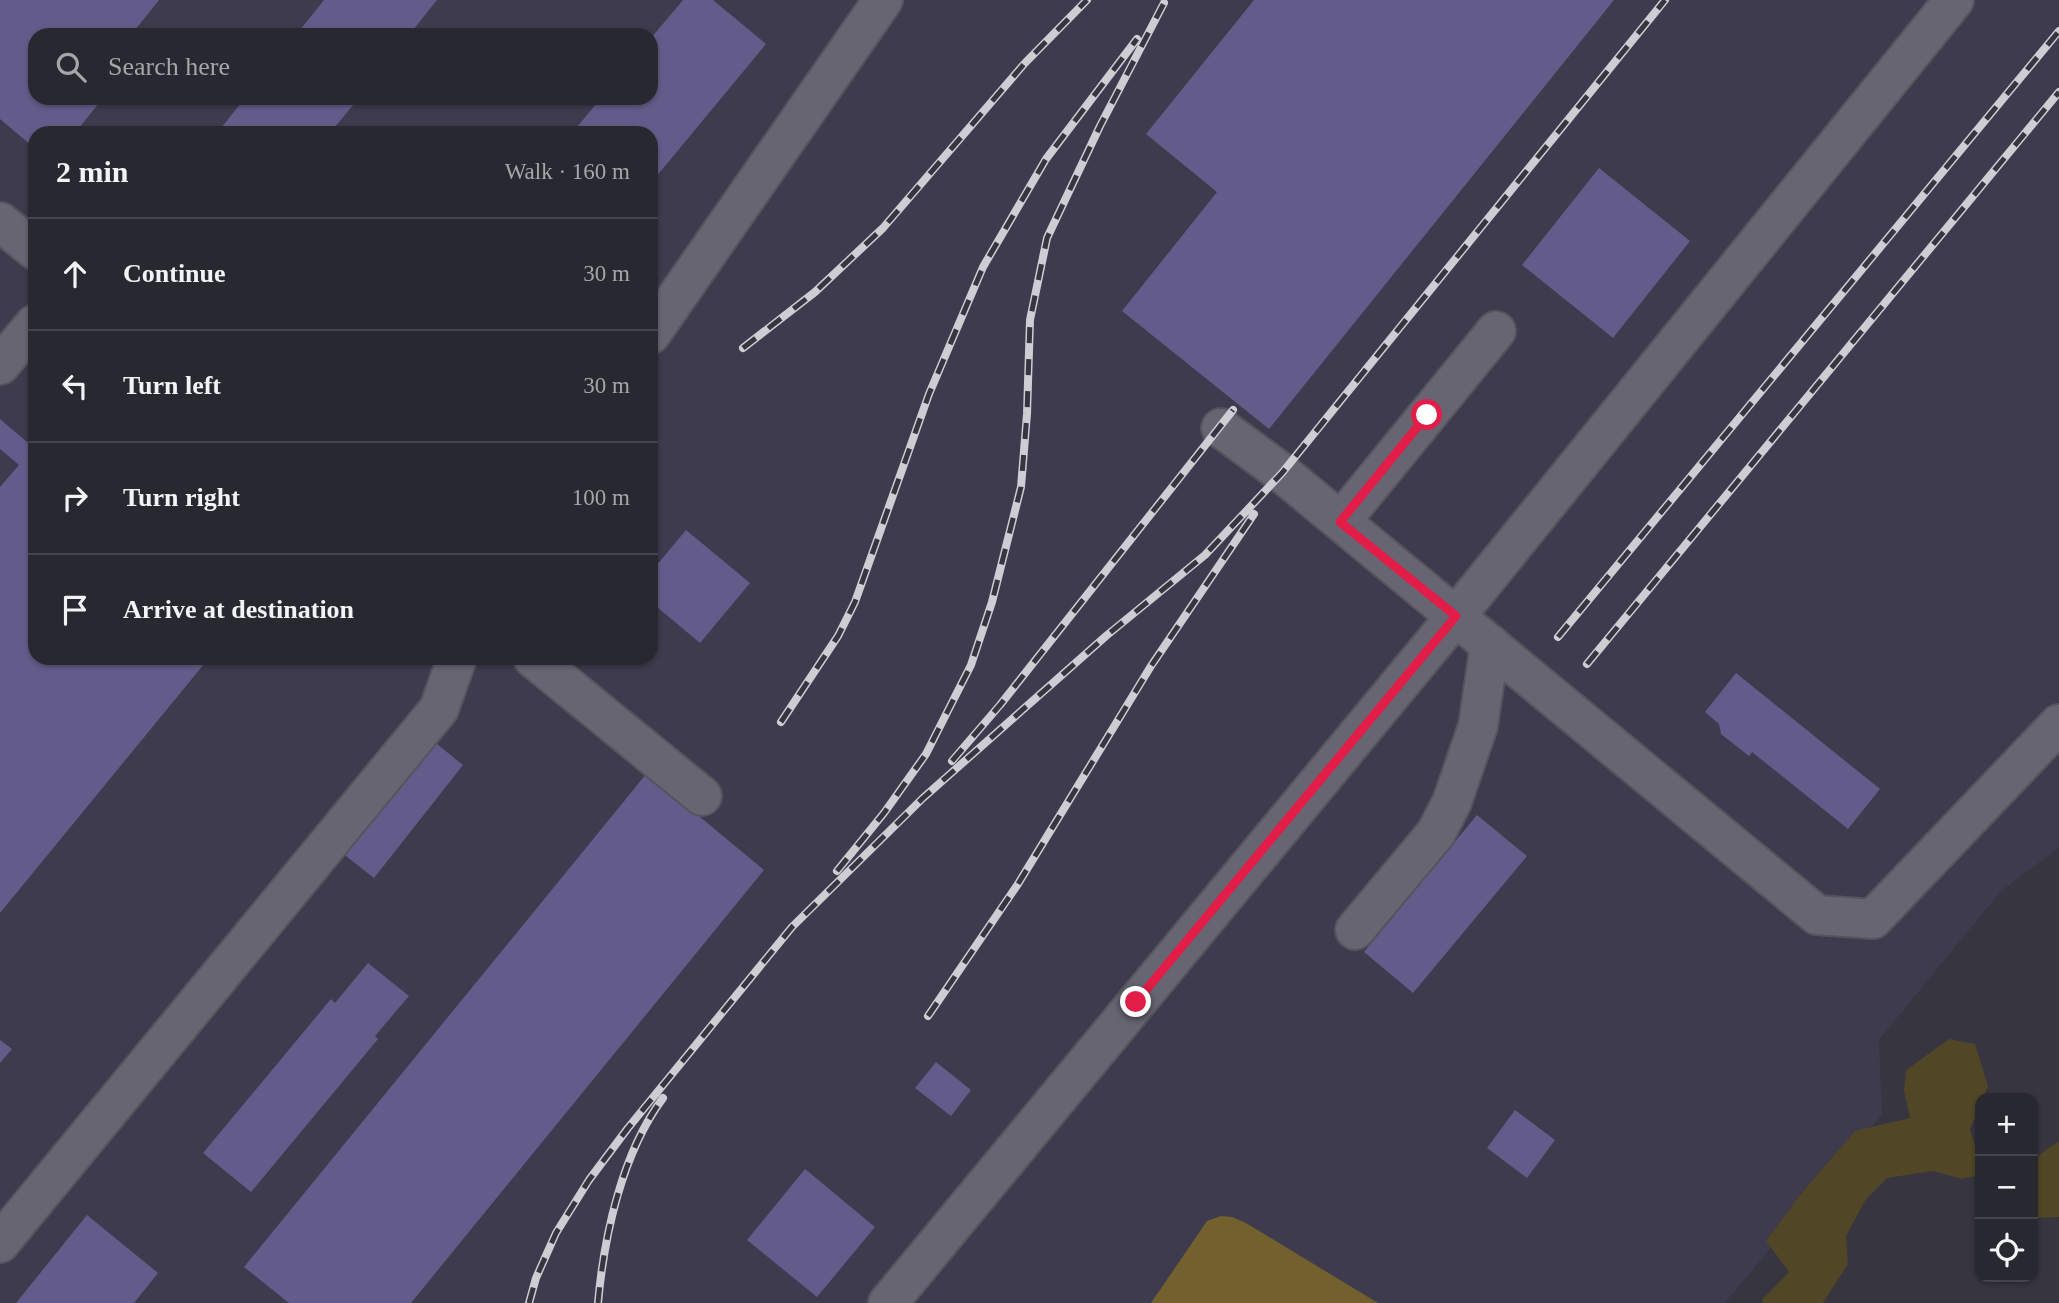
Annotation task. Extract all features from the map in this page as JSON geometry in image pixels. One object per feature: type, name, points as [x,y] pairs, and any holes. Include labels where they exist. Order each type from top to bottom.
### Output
[{"type":"lane","points":[[658,324],[883,0]]},
{"type":"lane","points":[[888,1303],[1456,616],[1954,0]]},
{"type":"lane","points":[[0,222],[28,244]]},
{"type":"lane","points":[[1340,522],[1496,331]]},
{"type":"lane","points":[[0,365],[28,332]]},
{"type":"lane","points":[[1221,428],[1282,473],[1816,915],[1873,919],[2059,724]]},
{"type":"lane","points":[[1355,930],[1436,833],[1452,802],[1478,726],[1490,644]]},
{"type":"lane","points":[[0,1243],[439,709],[455,665]]},
{"type":"lane","points":[[542,665],[702,796]]},
{"type":"shaded area","points":[[0,0],[2059,0],[2059,848],[2001,891],[1879,1040],[1882,1114],[1725,1303],[0,1303]]},
{"type":"shaded area","points":[[1949,1039],[1975,1044],[1988,1086],[1985,1093],[1975,1093],[1975,1118],[1970,1130],[1975,1144],[1975,1176],[1962,1179],[1933,1171],[1887,1178],[1866,1199],[1846,1236],[1848,1264],[1823,1303],[1763,1303],[1762,1300],[1789,1272],[1766,1241],[1800,1195],[1855,1131],[1910,1118],[1904,1091],[1906,1070]]},
{"type":"shaded area","points":[[2059,1141],[2059,1217],[2038,1218],[2039,1155]]},
{"type":"shaded area","points":[[1221,1216],[1246,1223],[1378,1303],[1151,1303],[1207,1221]]},
{"type":"building","points":[[0,0],[159,0],[137,28],[28,28],[28,105],[97,105],[81,126],[28,126],[28,143],[0,119]]},
{"type":"building","points":[[324,0],[437,0],[415,28],[302,28]]},
{"type":"building","points":[[683,0],[713,0],[766,44],[658,175],[658,126],[578,126],[595,105],[658,105],[658,30]]},
{"type":"building","points":[[1254,0],[1614,0],[1269,429],[1122,311],[1217,192],[1146,134]]},
{"type":"building","points":[[239,105],[353,105],[336,126],[223,126]]},
{"type":"building","points":[[1599,168],[1690,241],[1613,338],[1522,265]]},
{"type":"building","points":[[0,419],[28,443],[28,665],[203,665],[0,913],[0,487],[19,465],[0,449]]},
{"type":"building","points":[[686,530],[750,583],[700,643],[658,608],[658,564]]},
{"type":"building","points":[[1736,673],[1880,789],[1848,829],[1752,752],[1749,756],[1721,734],[1719,724],[1705,712]]},
{"type":"building","points":[[427,736],[463,765],[374,878],[337,849]]},
{"type":"building","points":[[647,773],[764,870],[411,1303],[289,1303],[244,1267]]},
{"type":"building","points":[[1477,815],[1527,856],[1413,993],[1364,952]]},
{"type":"building","points":[[368,963],[409,996],[375,1036],[378,1039],[251,1192],[203,1153],[331,999],[335,1003]]},
{"type":"building","points":[[0,1040],[12,1049],[0,1063]]},
{"type":"building","points":[[936,1062],[971,1090],[951,1116],[915,1088]]},
{"type":"building","points":[[1515,1110],[1555,1140],[1527,1178],[1487,1148]]},
{"type":"building","points":[[805,1169],[875,1227],[817,1297],[747,1240]]},
{"type":"building","points":[[87,1215],[158,1273],[134,1303],[16,1303]]},
{"type":"railway","points":[[743,348],[815,292],[883,228],[1025,63],[1087,0]]},
{"type":"railway","points":[[529,1303],[536,1278],[556,1233],[589,1180],[628,1128],[792,927],[923,798],[1106,636],[1205,555],[1282,473],[1665,0]]},
{"type":"railway","points":[[837,871],[884,813],[926,754],[971,665],[992,602],[1021,487],[1030,320],[1047,238],[1100,126],[1164,3]]},
{"type":"railway","points":[[1558,637],[2059,31]]},
{"type":"railway","points":[[781,722],[838,636],[855,602],[929,394],[983,267],[1046,159],[1137,39]]},
{"type":"railway","points":[[1587,664],[2059,92]]},
{"type":"railway","points":[[952,761],[1000,705],[1233,410]]},
{"type":"railway","points":[[928,1016],[1018,884],[1151,666],[1254,514]]},
{"type":"railway","points":[[598,1303],[605,1250],[617,1196],[636,1144],[663,1098]]},
{"type":"route","points":[[1136,1002],[1456,616],[1340,522],[1427,415]]}]
